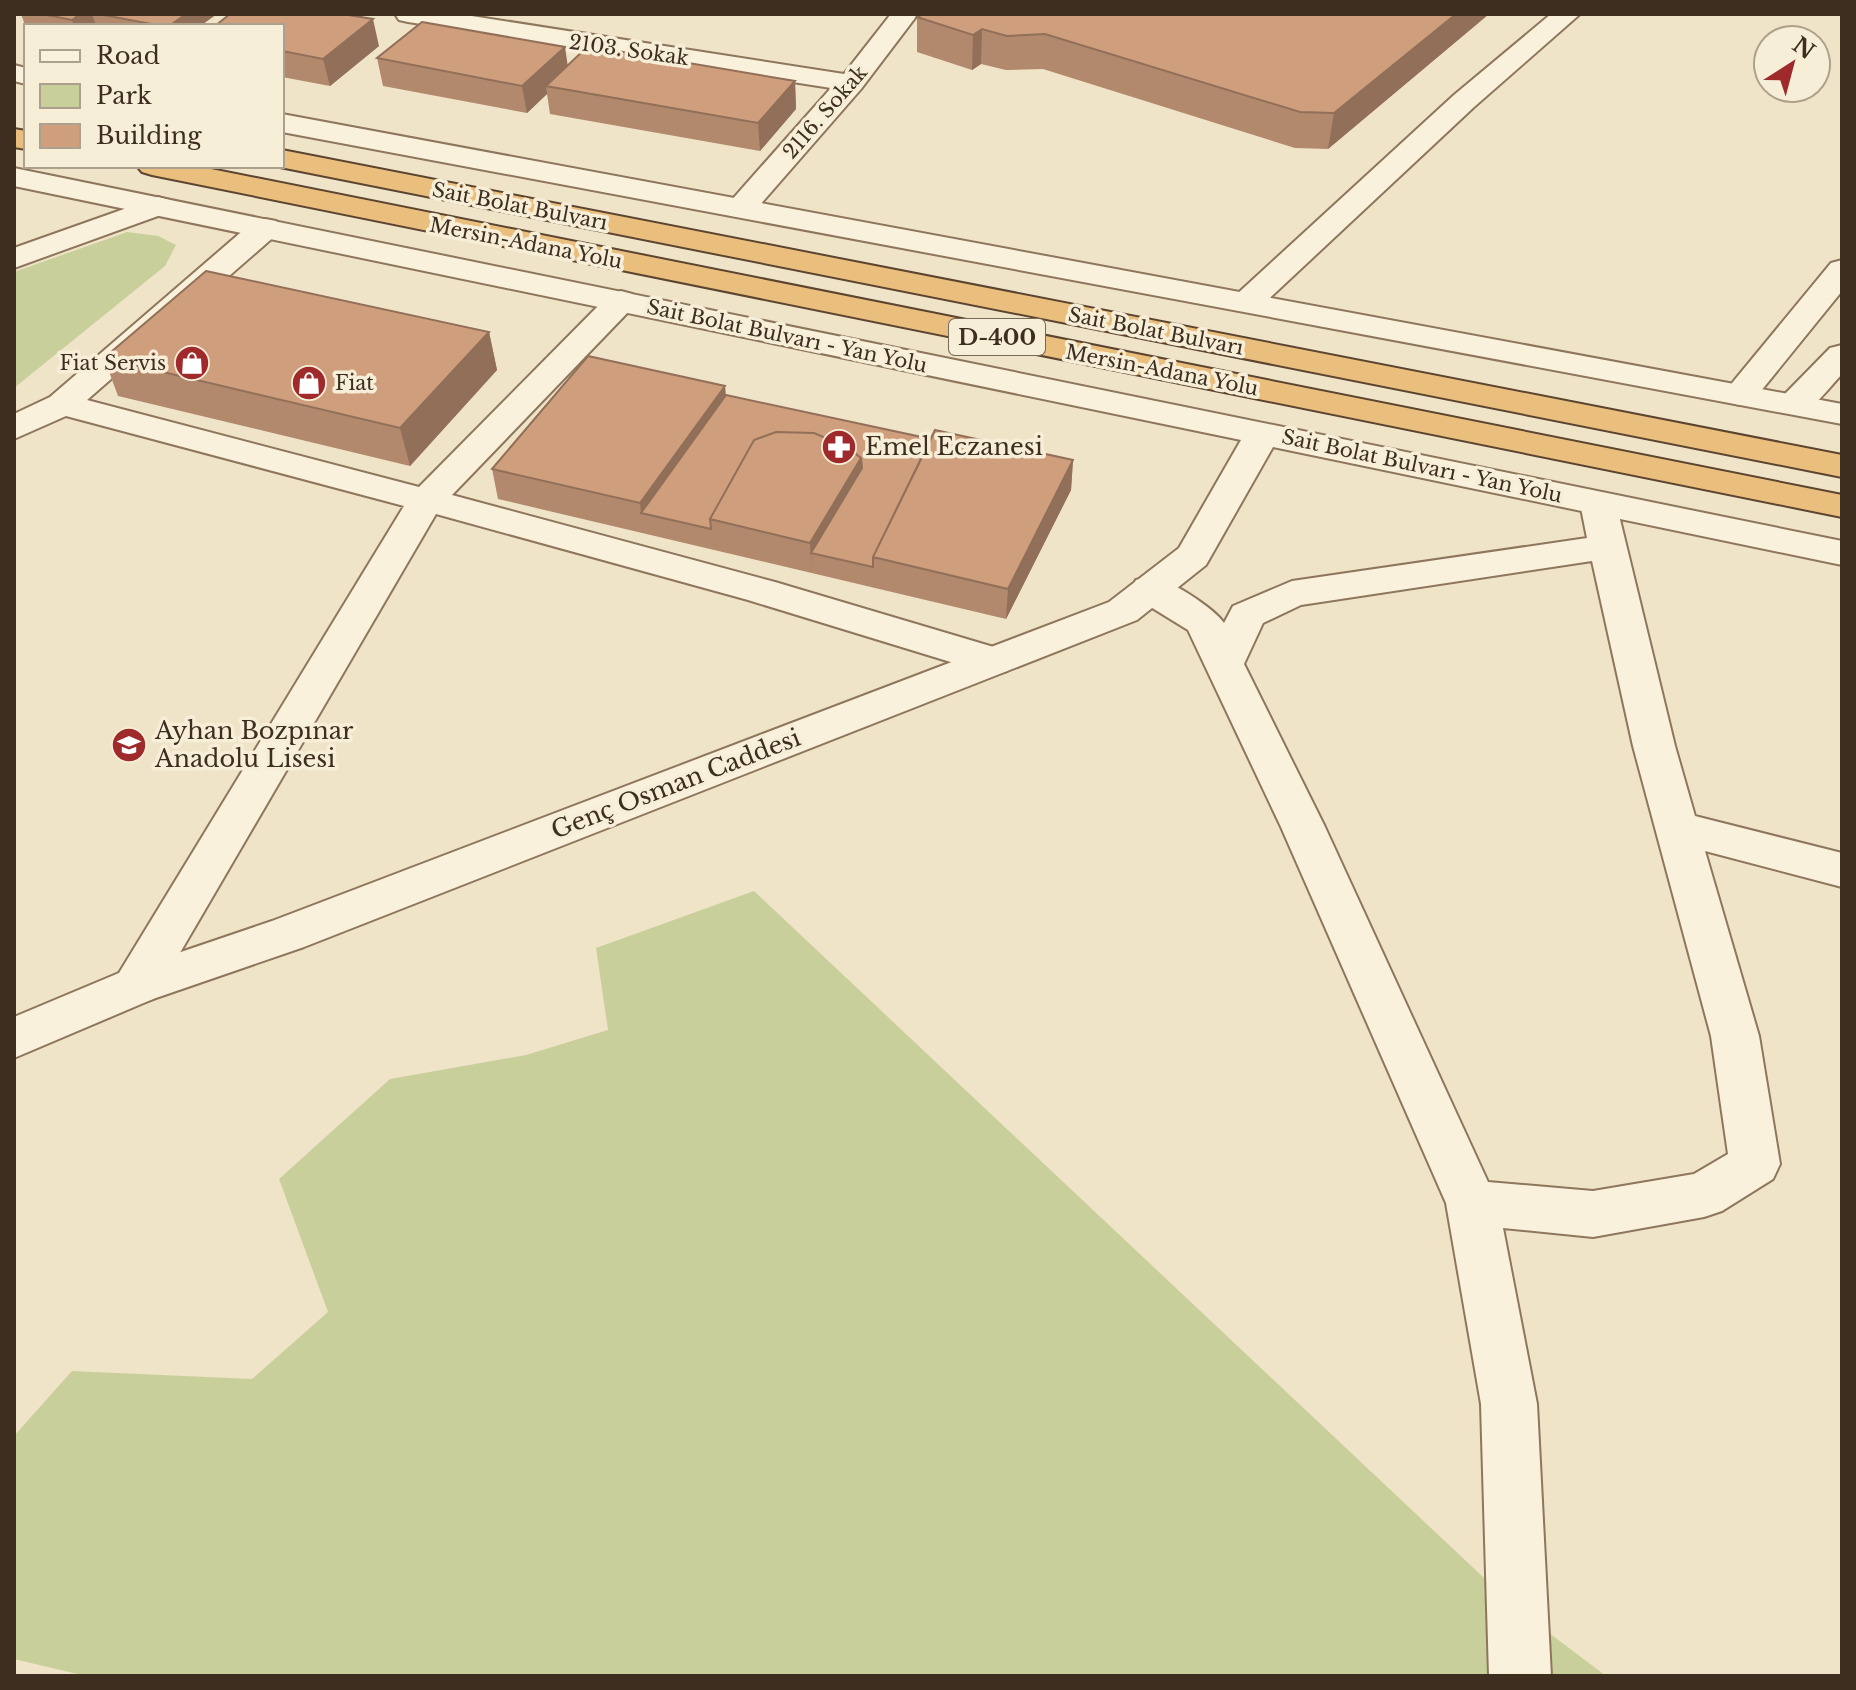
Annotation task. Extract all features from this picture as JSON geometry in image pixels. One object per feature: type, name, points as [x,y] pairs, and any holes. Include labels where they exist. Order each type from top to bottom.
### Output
[{"type":"highway","name":"Sait Bolat Bulvarı","points":[[284,159],[1842,466]]},
{"type":"highway","name":"Mersin-Adana Yolu","points":[[162,168],[1842,506]]},
{"type":"street","name":"2103. Sokak","points":[[408,14],[851,83]]},
{"type":"street","points":[[555,39],[584,14]]},
{"type":"street","name":"2116. Sokak","points":[[741,208],[851,83],[905,14]]},
{"type":"street","points":[[1247,302],[1464,101],[1567,14]]},
{"type":"street","points":[[284,123],[1842,414]]},
{"type":"street","name":"Sait Bolat Bulvarı - Yan Yolu","points":[[14,177],[1842,553]]},
{"type":"street","points":[[14,259],[158,206]]},
{"type":"street","points":[[14,428],[62,404],[265,228]]},
{"type":"street","points":[[1740,395],[1842,270]]},
{"type":"street","points":[[136,986],[425,502],[621,301]]},
{"type":"street","points":[[1793,405],[1842,355]]},
{"type":"street","points":[[62,404],[799,600],[993,661]]},
{"type":"street","name":"Genç Osman Caddesi","points":[[14,1038],[136,986],[288,934],[1123,611],[1193,556],[1263,433]]},
{"type":"street","points":[[1472,1203],[1593,1214],[1704,1195],[1755,1164],[1735,1036],[1654,746],[1598,503]]},
{"type":"street","points":[[1224,665],[1247,615],[1292,594],[1608,547]]},
{"type":"street","points":[[1150,589],[1204,622],[1303,827],[1472,1203],[1509,1404],[1520,1676]]},
{"type":"street","points":[[1677,827],[1842,870]]},
{"type":"green space","points":[[127,232],[158,236],[176,245],[165,266],[14,388],[14,272]]},
{"type":"green space","points":[[754,891],[1516,1608],[1606,1676],[86,1676],[14,1659],[14,1436],[72,1371],[252,1379],[328,1312],[279,1179],[390,1079],[526,1055],[608,1030],[596,948]]},
{"type":"building","points":[[42,14],[80,14],[72,20]]},
{"type":"building","points":[[98,14],[186,14],[172,24],[151,24]]},
{"type":"building","points":[[230,14],[342,14],[373,19],[323,59],[284,51],[284,24],[218,24]]},
{"type":"building","points":[[923,14],[1456,14],[1334,113],[1300,112],[1045,34],[1007,36],[982,29],[973,35],[917,17]]},
{"type":"building","points":[[422,22],[565,47],[522,86],[377,58]]},
{"type":"building","points":[[588,46],[795,81],[758,123],[546,86]]},
{"type":"building","points":[[206,271],[489,332],[400,428],[104,358]]},
{"type":"building","points":[[588,356],[725,386],[640,503],[492,469]]},
{"type":"building","points":[[726,395],[931,439],[873,557],[873,567],[811,553],[862,468],[861,458],[847,447],[814,433],[776,432],[754,440],[710,519],[711,529],[641,513]]},
{"type":"building","points":[[935,430],[1073,460],[1008,589],[873,557]]},
{"type":"building","points":[[776,432],[814,433],[847,447],[861,458],[810,543],[710,519],[754,440]]},
{"type":"place","name":"Fiat Servis","points":[[192,363]]},
{"type":"place","name":"Fiat","points":[[309,383]]},
{"type":"place","name":"Emel Eczanesi","points":[[839,447]]},
{"type":"place","name":"Ayhan Bozpınar Anadolu Lisesi","points":[[129,745]]}]
